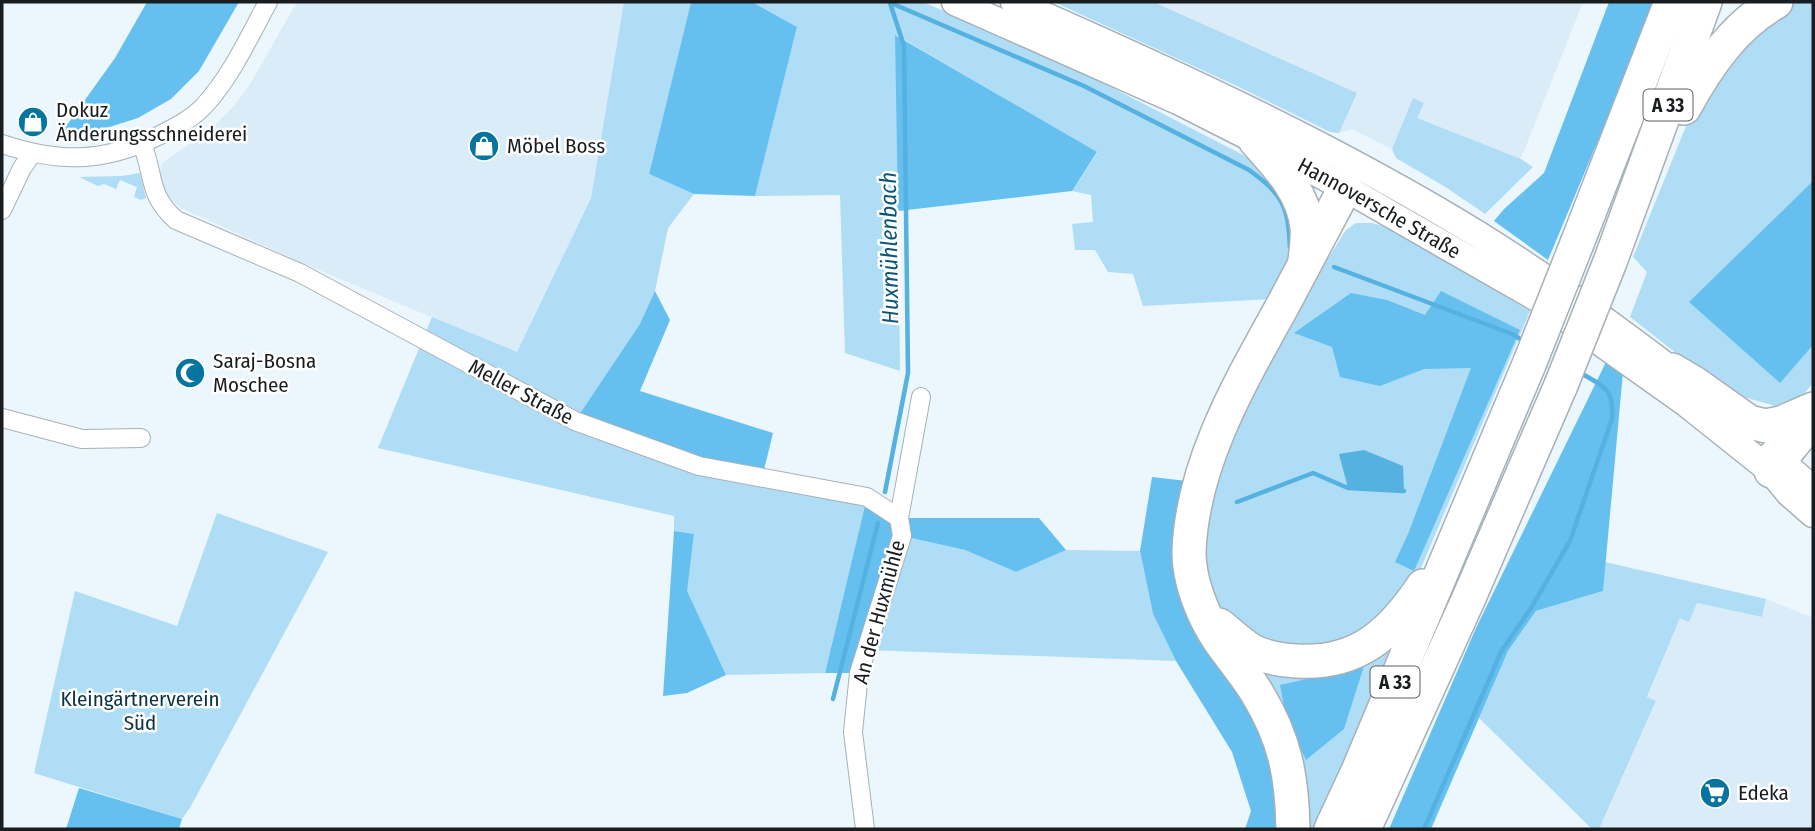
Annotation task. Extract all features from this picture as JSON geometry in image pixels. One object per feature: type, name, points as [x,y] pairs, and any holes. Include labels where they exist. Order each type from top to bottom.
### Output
[{"type":"highway","name":"A 33","points":[[1331,829],[1358,771],[1530,362],[1671,2]]},
{"type":"highway","name":"A 33","points":[[1364,829],[1468,600],[1561,385],[1610,262],[1705,2]]},
{"type":"highway","points":[[1629,208],[1699,80],[1722,48],[1757,13],[1776,2]]},
{"type":"highway","points":[[1255,140],[1285,175],[1300,201],[1307,228],[1305,263]]},
{"type":"highway","points":[[1293,829],[1291,780],[1280,737],[1257,692],[1217,637],[1204,614],[1194,588],[1189,554],[1193,516],[1201,481],[1229,409],[1352,176]]},
{"type":"highway","points":[[1672,370],[1749,422],[1766,426],[1781,423],[1813,409]]},
{"type":"highway","points":[[1776,465],[1813,419]]},
{"type":"highway","points":[[1204,614],[1251,650],[1282,660],[1336,660],[1364,648],[1386,633],[1409,607],[1457,535]]},
{"type":"main road","name":"Hannoversche Straße","points":[[955,2],[1140,84],[1255,140],[1352,176],[1479,235],[1551,281],[1672,370],[1688,389],[1776,465]]},
{"type":"main road","name":"Hannoversche Straße","points":[[1014,2],[1209,89],[1352,176],[1542,301],[1776,465]]},
{"type":"main road","points":[[1776,465],[1813,489]]},
{"type":"main road","points":[[1776,465],[1789,493],[1813,514]]},
{"type":"street","points":[[2,144],[32,154],[69,158],[100,157],[142,144],[177,127],[202,108],[224,80],[268,2]]},
{"type":"street","name":"Meller Straße","points":[[142,144],[152,184],[163,209],[176,220],[300,274],[575,421],[699,466],[867,497],[899,518]]},
{"type":"street","points":[[2,210],[22,168],[32,154]]},
{"type":"street","name":"An der Huxmühle","points":[[865,829],[853,732],[859,673],[902,536],[899,518],[921,397]]},
{"type":"street","points":[[2,418],[82,439],[141,438]]},
{"type":"shaded area","points":[[147,2],[239,2],[199,71],[171,99],[138,118],[100,130],[62,132],[115,58]]},
{"type":"shaded area","points":[[297,2],[624,2],[591,198],[517,353],[302,263],[181,208],[166,194],[159,178],[161,164],[212,128],[233,107],[249,86]]},
{"type":"shaded area","points":[[691,2],[752,2],[797,27],[755,196],[694,194],[649,174]]},
{"type":"shaded area","points":[[1054,2],[1583,2],[1524,151],[1495,202],[1352,129],[1339,133],[1330,132]]},
{"type":"shaded area","points":[[1609,2],[1656,2],[1548,260],[1494,221],[1544,173]]},
{"type":"shaded area","points":[[895,35],[1097,152],[1072,191],[898,211]]},
{"type":"shaded area","points":[[1813,181],[1813,345],[1780,383],[1689,302]]},
{"type":"shaded area","points":[[655,291],[670,320],[640,391],[773,433],[762,478],[575,421],[640,324]]},
{"type":"shaded area","points":[[1441,291],[1520,330],[1414,571],[1395,562],[1471,368],[1424,369],[1380,386],[1340,377],[1332,347],[1294,333],[1351,293],[1387,300],[1425,315]]},
{"type":"shaded area","points":[[1607,360],[1623,372],[1603,591],[1536,611],[1508,651],[1431,829],[1389,829],[1476,628]]},
{"type":"shaded area","points":[[1364,450],[1403,466],[1404,491],[1348,488],[1339,454]]},
{"type":"shaded area","points":[[1152,477],[1187,481],[1180,520],[1263,711],[1290,829],[1245,829],[1251,811],[1232,752],[1176,661],[1153,614],[1140,551]]},
{"type":"shaded area","points":[[867,497],[899,518],[1039,518],[1066,550],[1016,572],[965,550],[902,536],[859,673],[825,673]]},
{"type":"shaded area","points":[[674,531],[694,534],[687,591],[726,675],[687,693],[663,696]]},
{"type":"shaded area","points":[[1766,599],[1813,618],[1813,829],[1599,829],[1656,702],[1647,698],[1680,618],[1697,603],[1762,617]]},
{"type":"shaded area","points":[[1364,666],[1344,729],[1306,760],[1286,717],[1280,685]]},
{"type":"shaded area","points":[[79,788],[182,819],[179,829],[66,829]]},
{"type":"green space","points":[[624,2],[691,2],[649,174],[694,194],[668,228],[655,291],[641,324],[575,421],[867,497],[825,673],[726,675],[686,591],[694,535],[674,531],[674,516],[378,448],[432,317],[517,352],[591,198]]},
{"type":"green space","points":[[752,2],[923,2],[1064,63],[1251,159],[1286,189],[1294,254],[1272,299],[1143,306],[1133,274],[1108,272],[1095,250],[1075,250],[1072,224],[1093,222],[1091,195],[1072,191],[1097,153],[896,35],[900,371],[845,353],[840,195],[755,196],[797,27]]},
{"type":"green space","points":[[1054,2],[1153,2],[1357,93],[1339,133],[1330,132]]},
{"type":"green space","points":[[1788,2],[1813,2],[1813,383],[1790,410],[1726,392],[1630,317],[1647,272],[1633,257],[1695,104],[1723,60]]},
{"type":"green space","points":[[1413,98],[1424,103],[1417,118],[1521,159],[1533,167],[1485,214],[1396,158],[1392,149]]},
{"type":"green space","points":[[140,173],[146,198],[141,200],[134,197],[137,187],[120,180],[116,189],[104,184],[98,186],[79,177],[122,176]]},
{"type":"green space","points":[[1356,223],[1387,227],[1530,311],[1407,601],[1385,626],[1289,656],[1220,612],[1199,551],[1210,480],[1270,350],[1346,230]]},
{"type":"green space","name":"Kleingärtnerverein Süd","points":[[217,513],[328,552],[182,819],[34,773],[75,591],[177,626]]},
{"type":"green space","points":[[902,536],[965,550],[1016,572],[1066,550],[1140,551],[1153,614],[1176,661],[866,650]]},
{"type":"green space","points":[[1605,562],[1766,599],[1762,617],[1697,603],[1689,622],[1680,618],[1647,697],[1656,701],[1599,829],[1592,829],[1479,718],[1508,651],[1536,611],[1603,591]]},
{"type":"green space","points":[[1404,626],[1314,829],[1304,829],[1259,662]]},
{"type":"waterway","name":"Huxmühlenbach","points":[[885,492],[908,373],[904,46],[890,3]]},
{"type":"waterway","points":[[891,3],[1084,86],[1249,170],[1282,202],[1288,221],[1290,248]]},
{"type":"waterway","points":[[1334,267],[1512,334],[1525,342]]},
{"type":"waterway","points":[[1424,829],[1501,652],[1531,608],[1570,541],[1612,419],[1611,400],[1606,389],[1579,372]]},
{"type":"waterway","points":[[1237,502],[1313,473],[1348,488],[1404,491]]},
{"type":"waterway","name":"Huxmühlenbach","points":[[833,699],[878,523]]},
{"type":"place","name":"Dokuz Änderungsschneiderei","points":[[33,122]]},
{"type":"place","name":"Möbel Boss","points":[[484,146]]},
{"type":"place","name":"Saraj-Bosna Moschee","points":[[190,373]]},
{"type":"place","name":"Edeka","points":[[1715,793]]}]
